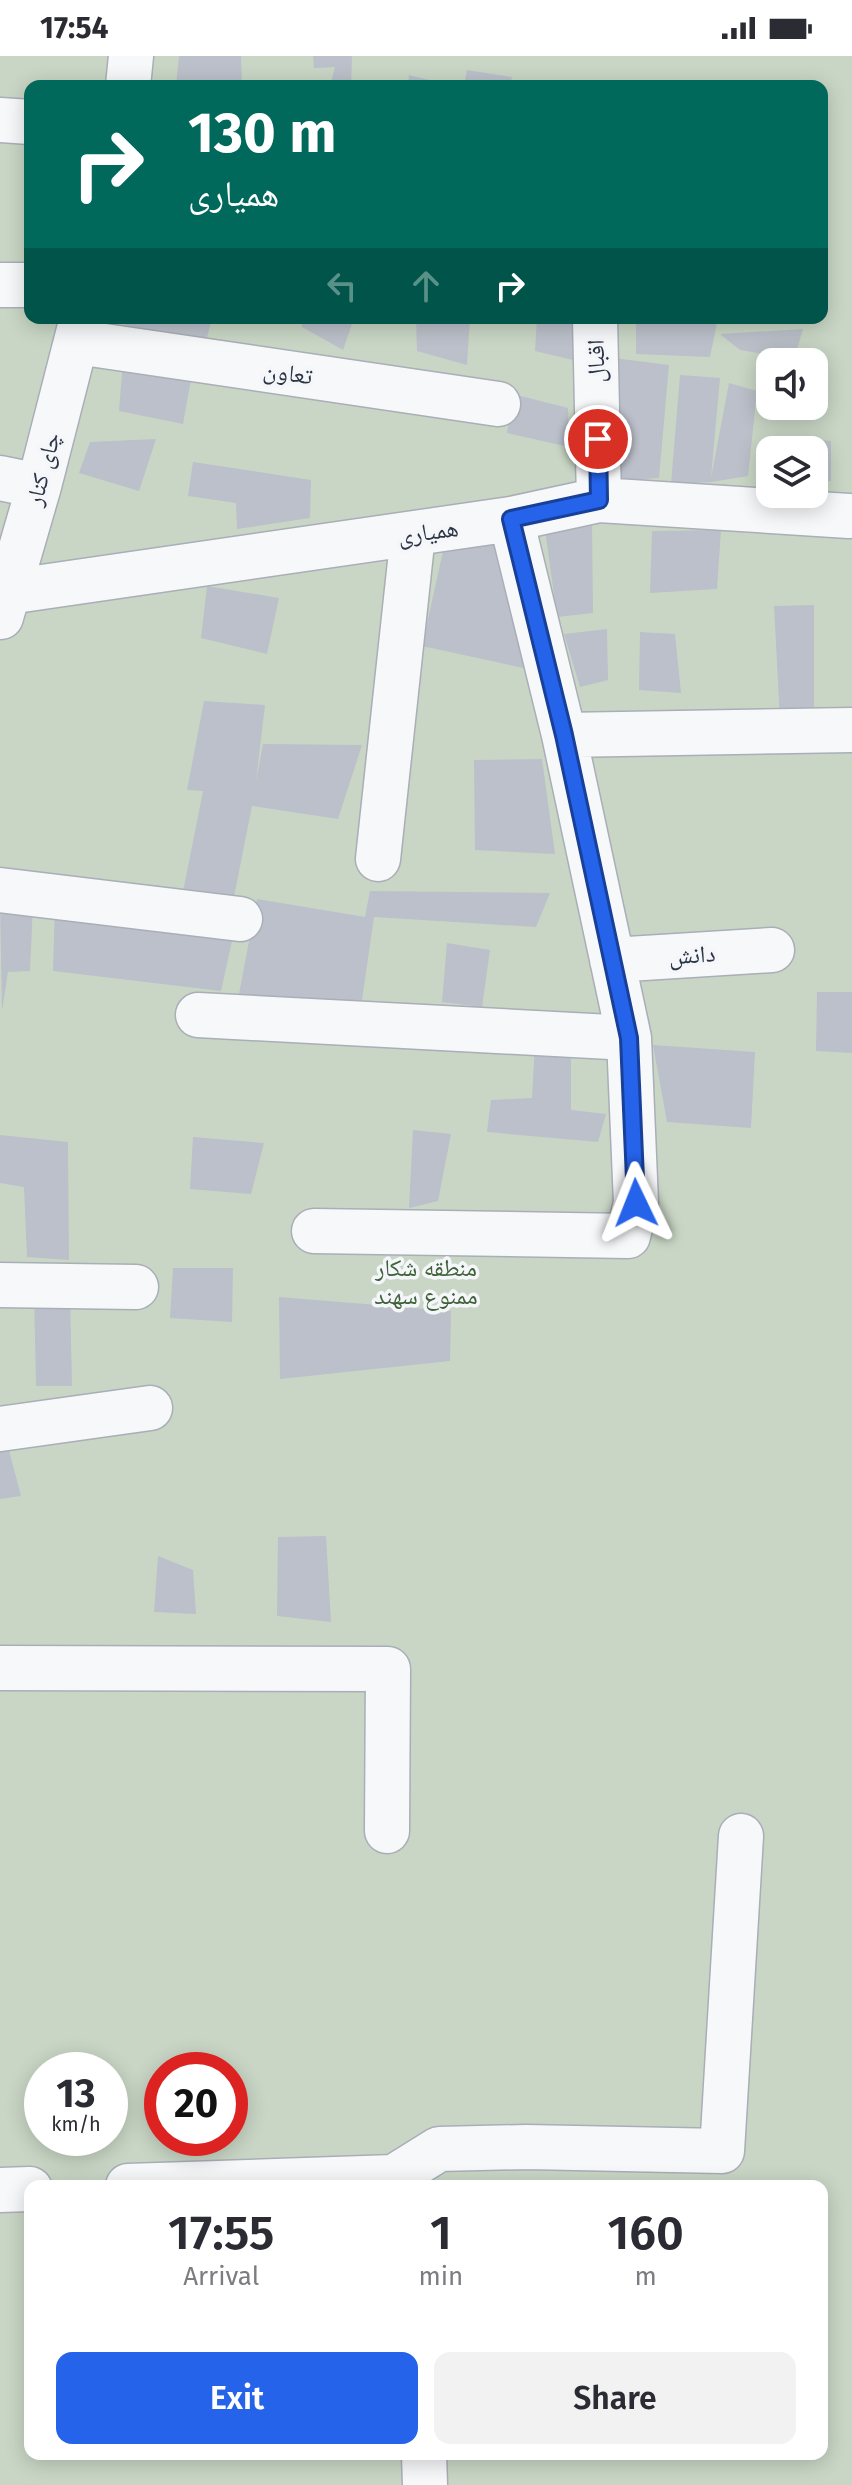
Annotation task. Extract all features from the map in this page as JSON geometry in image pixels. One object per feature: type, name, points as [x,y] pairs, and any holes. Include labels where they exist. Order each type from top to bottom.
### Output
[{"type":"street","points":[[129,80],[131,56]]},
{"type":"street","points":[[0,120],[24,122]]},
{"type":"street","points":[[0,285],[24,285]]},
{"type":"street","name":"اقبال","points":[[595,324],[599,500]]},
{"type":"street","name":"تعاون","points":[[80,330],[498,404]]},
{"type":"street","name":"چای کنار","points":[[4,606],[20,482],[80,330]]},
{"type":"street","name":"همیاری","points":[[4,606],[511,519],[599,500],[849,516]]},
{"type":"street","points":[[314,1231],[628,1236],[636,1203],[629,1038],[564,735],[511,519]]},
{"type":"street","points":[[378,859],[413,534]]},
{"type":"street","points":[[564,735],[852,730]]},
{"type":"street","points":[[0,890],[240,919]]},
{"type":"street","name":"دانش","points":[[612,960],[772,950]]},
{"type":"street","points":[[198,1015],[629,1038]]},
{"type":"street","points":[[0,1285],[136,1287]]},
{"type":"street","points":[[0,1429],[150,1408]]},
{"type":"street","points":[[0,1668],[388,1669],[387,1831]]},
{"type":"street","points":[[305,2180],[414,2175],[439,2149],[526,2147],[722,2151],[741,1836]]},
{"type":"street","points":[[0,2190],[24,2189]]},
{"type":"street","points":[[424,2460],[425,2485]]},
{"type":"green space","name":"منطقه شکار ممنوع سهند","points":[[0,56],[852,56],[852,2485],[0,2485]]},
{"type":"building","points":[[179,56],[241,56],[242,80],[177,80]]},
{"type":"building","points":[[313,56],[352,56],[351,80],[332,80],[335,67],[314,68]]},
{"type":"building","points":[[467,70],[512,77],[511,80],[465,80]]},
{"type":"building","points":[[409,75],[430,80],[409,80]]},
{"type":"building","points":[[123,324],[210,324],[205,345]]},
{"type":"building","points":[[302,324],[352,324],[343,350],[302,327]]},
{"type":"building","points":[[416,324],[470,324],[467,365],[417,351]]},
{"type":"building","points":[[537,324],[579,324],[581,362],[535,351]]},
{"type":"building","points":[[636,324],[717,324],[710,357],[636,354]]},
{"type":"building","points":[[803,329],[797,348],[756,348],[756,353],[740,350],[720,334]]},
{"type":"building","points":[[614,358],[669,365],[659,478],[615,481]]},
{"type":"building","points":[[123,360],[192,374],[183,424],[119,411]]},
{"type":"building","points":[[680,375],[720,378],[711,478],[729,383],[756,391],[748,476],[671,484]]},
{"type":"building","points":[[513,394],[568,408],[569,447],[507,433]]},
{"type":"building","points":[[156,439],[139,491],[79,473],[90,442]]},
{"type":"building","points":[[828,441],[831,441],[831,481],[828,481]]},
{"type":"building","points":[[193,462],[311,480],[310,518],[237,529],[236,503],[188,496]]},
{"type":"building","points":[[543,515],[592,524],[593,613],[557,617]]},
{"type":"building","points":[[721,530],[717,589],[650,593],[652,531]]},
{"type":"building","points":[[498,532],[528,669],[422,646],[447,533]]},
{"type":"building","points":[[207,586],[279,598],[267,654],[201,638]]},
{"type":"building","points":[[814,605],[814,708],[780,720],[774,606]]},
{"type":"building","points":[[607,629],[608,680],[580,687],[564,634]]},
{"type":"building","points":[[640,632],[675,634],[681,693],[639,690]]},
{"type":"building","points":[[204,701],[265,705],[256,781],[263,744],[362,745],[338,819],[252,806],[232,907],[182,897],[203,791],[187,790]]},
{"type":"building","points":[[542,759],[555,854],[475,850],[474,760]]},
{"type":"building","points":[[370,891],[550,893],[536,927],[374,917],[361,1007],[239,994],[257,899],[365,917]]},
{"type":"building","points":[[0,898],[33,904],[30,971],[8,972],[2,1011]]},
{"type":"building","points":[[55,904],[235,927],[221,991],[53,971]]},
{"type":"building","points":[[447,943],[490,950],[482,1007],[442,1002]]},
{"type":"building","points":[[817,992],[852,992],[852,1053],[816,1051]]},
{"type":"building","points":[[535,1044],[571,1045],[571,1110],[606,1114],[598,1142],[487,1132],[491,1100],[532,1098]]},
{"type":"building","points":[[653,1045],[755,1052],[751,1128],[667,1122]]},
{"type":"building","points":[[413,1130],[451,1134],[438,1201],[409,1208]]},
{"type":"building","points":[[0,1135],[68,1142],[69,1260],[27,1257],[24,1187],[0,1183]]},
{"type":"building","points":[[193,1137],[264,1143],[251,1194],[190,1189]]},
{"type":"building","points":[[173,1268],[233,1268],[232,1322],[170,1318]]},
{"type":"building","points":[[34,1290],[70,1293],[72,1386],[36,1386]]},
{"type":"building","points":[[279,1297],[451,1311],[450,1361],[280,1379]]},
{"type":"building","points":[[5,1435],[21,1496],[0,1499],[0,1437]]},
{"type":"building","points":[[326,1536],[331,1622],[277,1616],[278,1537]]},
{"type":"building","points":[[158,1556],[193,1570],[196,1614],[154,1612]]},
{"type":"route","points":[[598,439],[599,500],[511,519],[564,735],[629,1038],[636,1203]]}]
